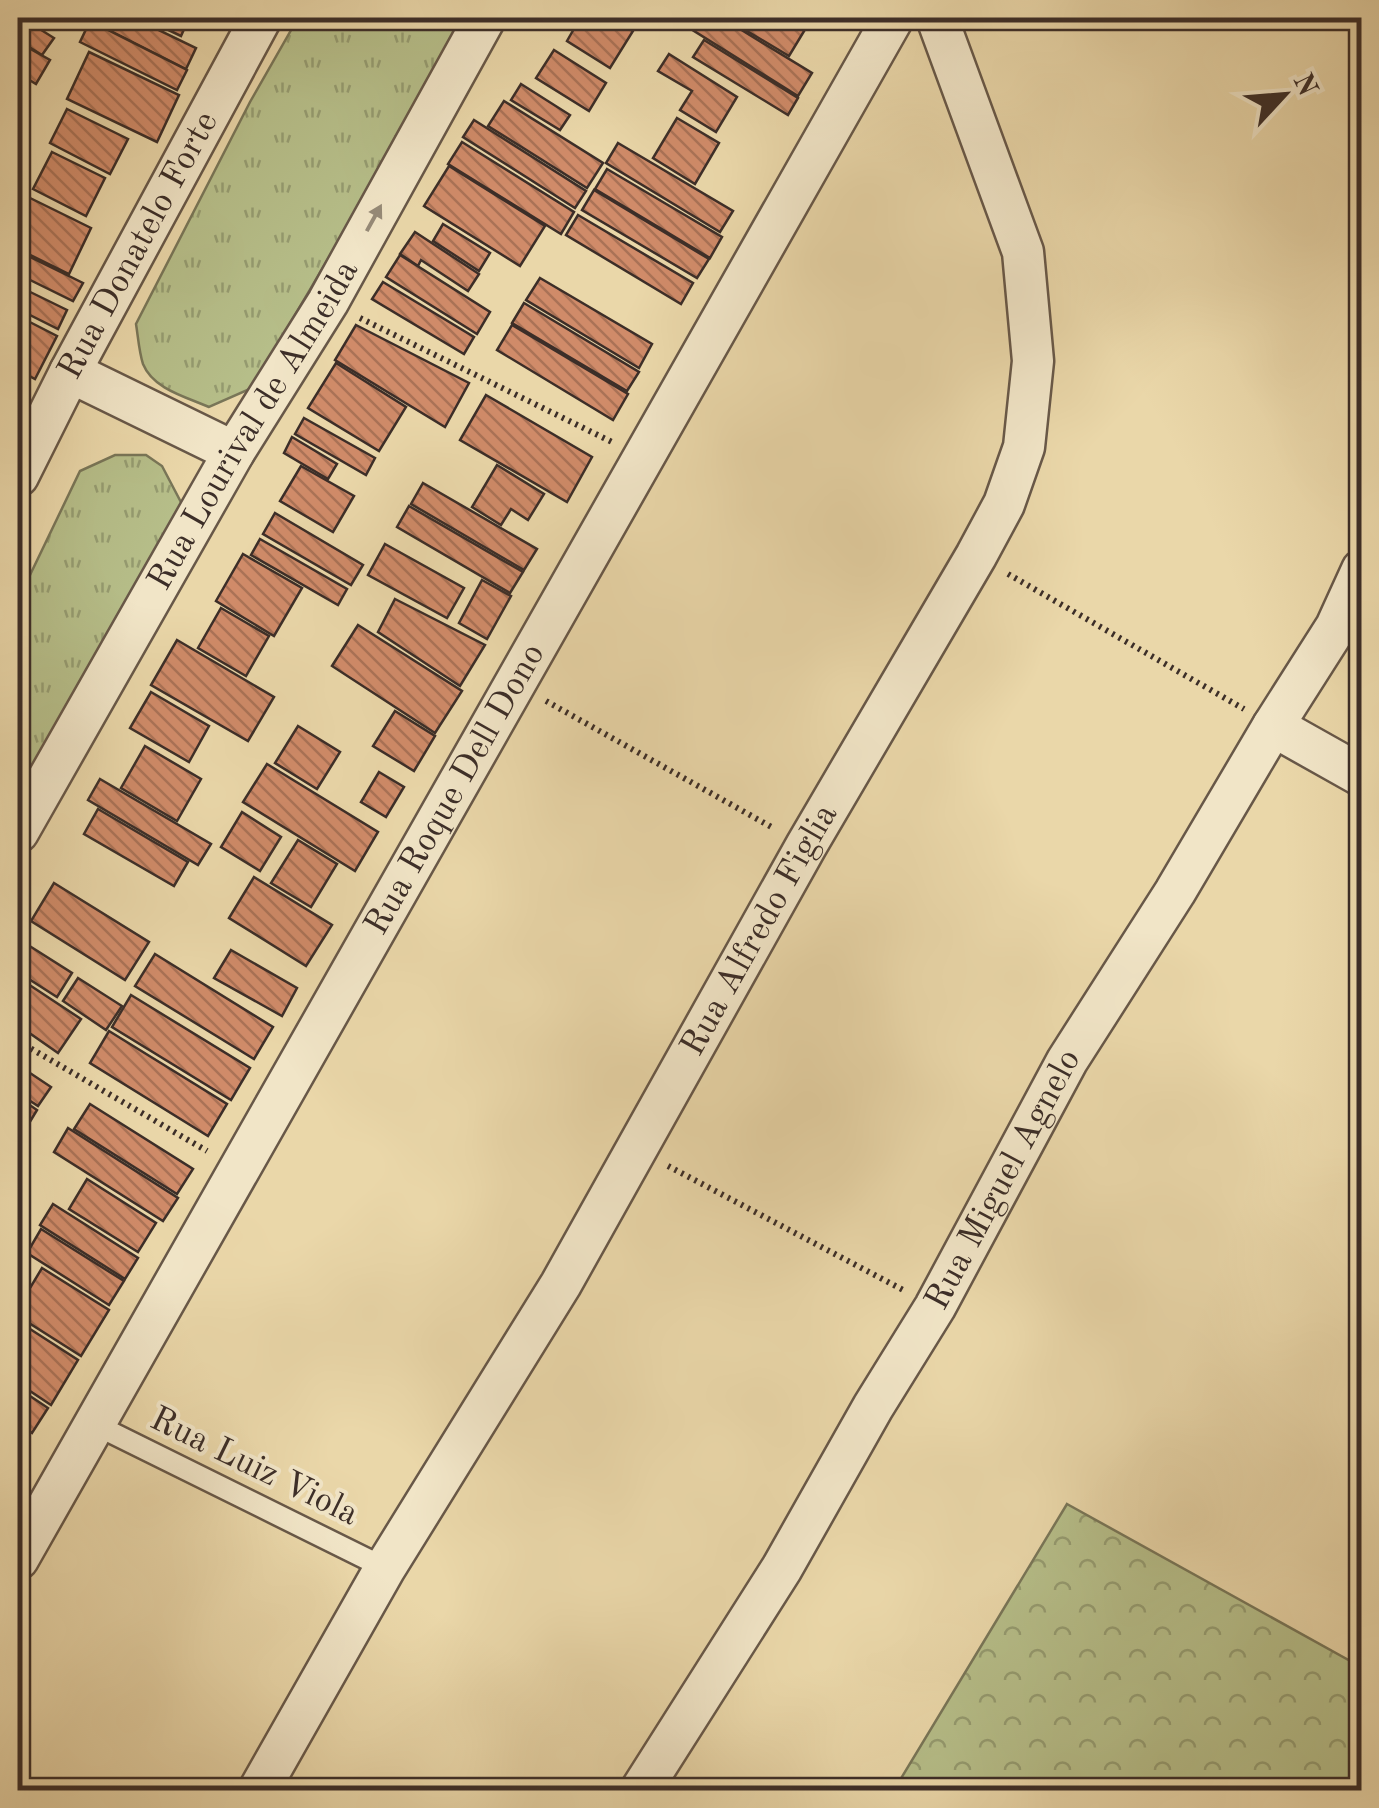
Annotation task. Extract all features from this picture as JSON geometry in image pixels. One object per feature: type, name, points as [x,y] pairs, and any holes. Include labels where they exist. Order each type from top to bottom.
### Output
[{"type":"street","name":"Rua Donatelo Forte","points":[[18,476],[261,18]]},
{"type":"street","name":"Rua Lourival de Almeida","points":[[18,832],[234,452],[328,302],[485,18]]},
{"type":"street","name":"Rua Roque Dell Dono","points":[[18,1558],[892,18]]},
{"type":"street","name":"Rua Alfredo Figlia","points":[[259,1790],[385,1568],[560,1284],[1004,504],[1024,447],[1033,361],[1022,252],[938,18]]},
{"type":"street","points":[[70,372],[234,452]]},
{"type":"street","name":"Rua Miguel Agnelo","points":[[641,1790],[782,1568],[935,1307],[1067,1061],[1336,627],[1362,570]]},
{"type":"street","points":[[1274,726],[1362,776]]},
{"type":"lane","name":"Rua Luiz Viola","points":[[94,1424],[385,1568]]},
{"type":"path","points":[[328,302],[643,458]]},
{"type":"path","points":[[976,556],[1274,726]]},
{"type":"path","points":[[514,684],[806,846]]},
{"type":"path","points":[[18,1041],[238,1170]]},
{"type":"path","points":[[636,1149],[935,1307]]},
{"type":"green space","points":[[298,18],[470,18],[252,388],[209,407],[154,380],[142,359],[136,324],[250,102]]},
{"type":"green space","points":[[115,455],[146,455],[162,466],[184,508],[18,803],[18,600],[80,471]]},
{"type":"green space","points":[[1067,1504],[1361,1667],[1361,1790],[894,1790]]},
{"type":"building","points":[[18,18],[54,38],[42,55],[18,40]]},
{"type":"building","points":[[90,18],[134,18],[196,48],[186,69]]},
{"type":"building","points":[[143,18],[189,18],[181,36]]},
{"type":"building","points":[[562,18],[611,18],[633,31],[610,68],[567,41],[575,27]]},
{"type":"building","points":[[687,18],[722,18],[812,73],[798,96],[683,24]]},
{"type":"building","points":[[749,18],[812,18],[789,56],[742,28]]},
{"type":"building","points":[[90,21],[187,70],[177,90],[80,42]]},
{"type":"building","points":[[704,40],[798,98],[788,115],[693,57]]},
{"type":"building","points":[[18,42],[50,60],[36,84],[18,73]]},
{"type":"building","points":[[554,50],[606,83],[589,111],[536,78]]},
{"type":"building","points":[[89,52],[179,95],[157,142],[67,99]]},
{"type":"building","points":[[669,54],[737,97],[716,132],[680,110],[692,91],[658,71]]},
{"type":"building","points":[[521,84],[570,115],[560,130],[511,100]]},
{"type":"building","points":[[504,101],[603,163],[587,188],[488,126]]},
{"type":"building","points":[[67,109],[128,139],[110,174],[50,143]]},
{"type":"building","points":[[677,118],[719,143],[695,184],[653,158]]},
{"type":"building","points":[[474,120],[586,191],[575,208],[463,137]]},
{"type":"building","points":[[462,142],[574,212],[561,234],[448,164]]},
{"type":"building","points":[[618,143],[733,211],[720,232],[606,163]]},
{"type":"building","points":[[52,152],[105,178],[86,216],[33,189]]},
{"type":"building","points":[[449,166],[545,226],[520,266],[424,206]]},
{"type":"building","points":[[607,169],[722,237],[710,258],[595,189]]},
{"type":"building","points":[[594,190],[709,259],[697,278],[582,210]]},
{"type":"building","points":[[24,195],[91,228],[69,274],[18,249],[18,209]]},
{"type":"building","points":[[578,215],[693,283],[681,304],[566,235]]},
{"type":"building","points":[[443,224],[490,253],[479,271],[433,241]]},
{"type":"building","points":[[415,232],[479,274],[468,291],[421,260],[418,266],[400,254]]},
{"type":"building","points":[[18,251],[83,283],[73,301],[18,274]]},
{"type":"building","points":[[400,255],[490,312],[477,334],[386,277]]},
{"type":"building","points":[[540,278],[652,344],[639,368],[526,300]]},
{"type":"building","points":[[383,282],[474,337],[464,354],[372,299]]},
{"type":"building","points":[[18,286],[67,310],[58,329],[18,309]]},
{"type":"building","points":[[524,303],[639,372],[627,391],[512,323]]},
{"type":"building","points":[[18,316],[57,336],[35,379],[18,370]]},
{"type":"building","points":[[356,325],[469,383],[445,427],[335,360]]},
{"type":"building","points":[[512,325],[628,394],[613,420],[497,350]]},
{"type":"building","points":[[336,363],[406,407],[379,451],[308,408]]},
{"type":"building","points":[[486,395],[592,457],[567,502],[460,440]]},
{"type":"building","points":[[304,418],[375,458],[366,475],[295,434]]},
{"type":"building","points":[[292,437],[337,464],[328,479],[284,453]]},
{"type":"building","points":[[497,465],[544,494],[528,520],[511,509],[501,525],[472,507]]},
{"type":"building","points":[[301,466],[354,496],[333,532],[280,501]]},
{"type":"building","points":[[423,483],[537,549],[524,570],[411,504]]},
{"type":"building","points":[[409,506],[523,572],[510,593],[397,527]]},
{"type":"building","points":[[275,513],[363,565],[351,585],[263,534]]},
{"type":"building","points":[[260,539],[347,589],[338,605],[251,555]]},
{"type":"building","points":[[385,544],[464,588],[447,618],[368,575]]},
{"type":"building","points":[[243,554],[302,588],[274,636],[216,601]]},
{"type":"building","points":[[482,580],[511,596],[487,639],[459,623]]},
{"type":"building","points":[[395,599],[485,645],[460,686],[378,632]]},
{"type":"building","points":[[221,608],[269,636],[246,676],[198,648]]},
{"type":"building","points":[[358,625],[462,691],[435,733],[332,666]]},
{"type":"building","points":[[177,640],[274,697],[248,741],[151,685]]},
{"type":"building","points":[[151,692],[209,726],[189,762],[130,728]]},
{"type":"building","points":[[395,711],[435,736],[414,771],[373,746]]},
{"type":"building","points":[[298,726],[340,752],[317,789],[275,763]]},
{"type":"building","points":[[145,746],[201,779],[177,821],[121,788]]},
{"type":"building","points":[[267,764],[378,832],[355,871],[243,802]]},
{"type":"building","points":[[379,772],[404,787],[386,817],[361,802]]},
{"type":"building","points":[[100,779],[211,844],[198,865],[88,800]]},
{"type":"building","points":[[98,809],[188,862],[174,886],[84,834]]},
{"type":"building","points":[[242,812],[281,837],[260,871],[221,847]]},
{"type":"building","points":[[298,840],[337,864],[311,907],[271,883]]},
{"type":"building","points":[[254,877],[332,925],[306,966],[229,918]]},
{"type":"building","points":[[54,883],[149,942],[125,980],[31,921]]},
{"type":"building","points":[[28,945],[72,973],[57,997],[18,972],[18,962]]},
{"type":"building","points":[[231,950],[297,988],[282,1016],[214,978]]},
{"type":"building","points":[[155,954],[273,1027],[254,1059],[135,986]]},
{"type":"building","points":[[78,978],[122,1006],[106,1030],[63,1001]]},
{"type":"building","points":[[28,984],[81,1019],[58,1053],[18,1025],[18,1000]]},
{"type":"building","points":[[131,995],[250,1068],[231,1100],[112,1027]]},
{"type":"building","points":[[109,1031],[227,1104],[208,1136],[90,1063]]},
{"type":"building","points":[[18,1065],[51,1087],[38,1106],[18,1093]]},
{"type":"building","points":[[18,1097],[37,1110],[25,1130],[18,1125]]},
{"type":"building","points":[[90,1104],[193,1169],[177,1194],[74,1129]]},
{"type":"building","points":[[68,1128],[178,1198],[163,1221],[54,1152]]},
{"type":"building","points":[[87,1179],[156,1223],[138,1252],[69,1209]]},
{"type":"building","points":[[53,1204],[138,1258],[125,1279],[40,1225]]},
{"type":"building","points":[[41,1229],[124,1281],[109,1305],[27,1253]]},
{"type":"building","points":[[42,1268],[109,1310],[81,1356],[18,1316],[18,1308]]},
{"type":"building","points":[[30,1329],[78,1360],[51,1405],[18,1383],[18,1349]]},
{"type":"building","points":[[18,1388],[48,1408],[32,1433],[18,1423]]}]
